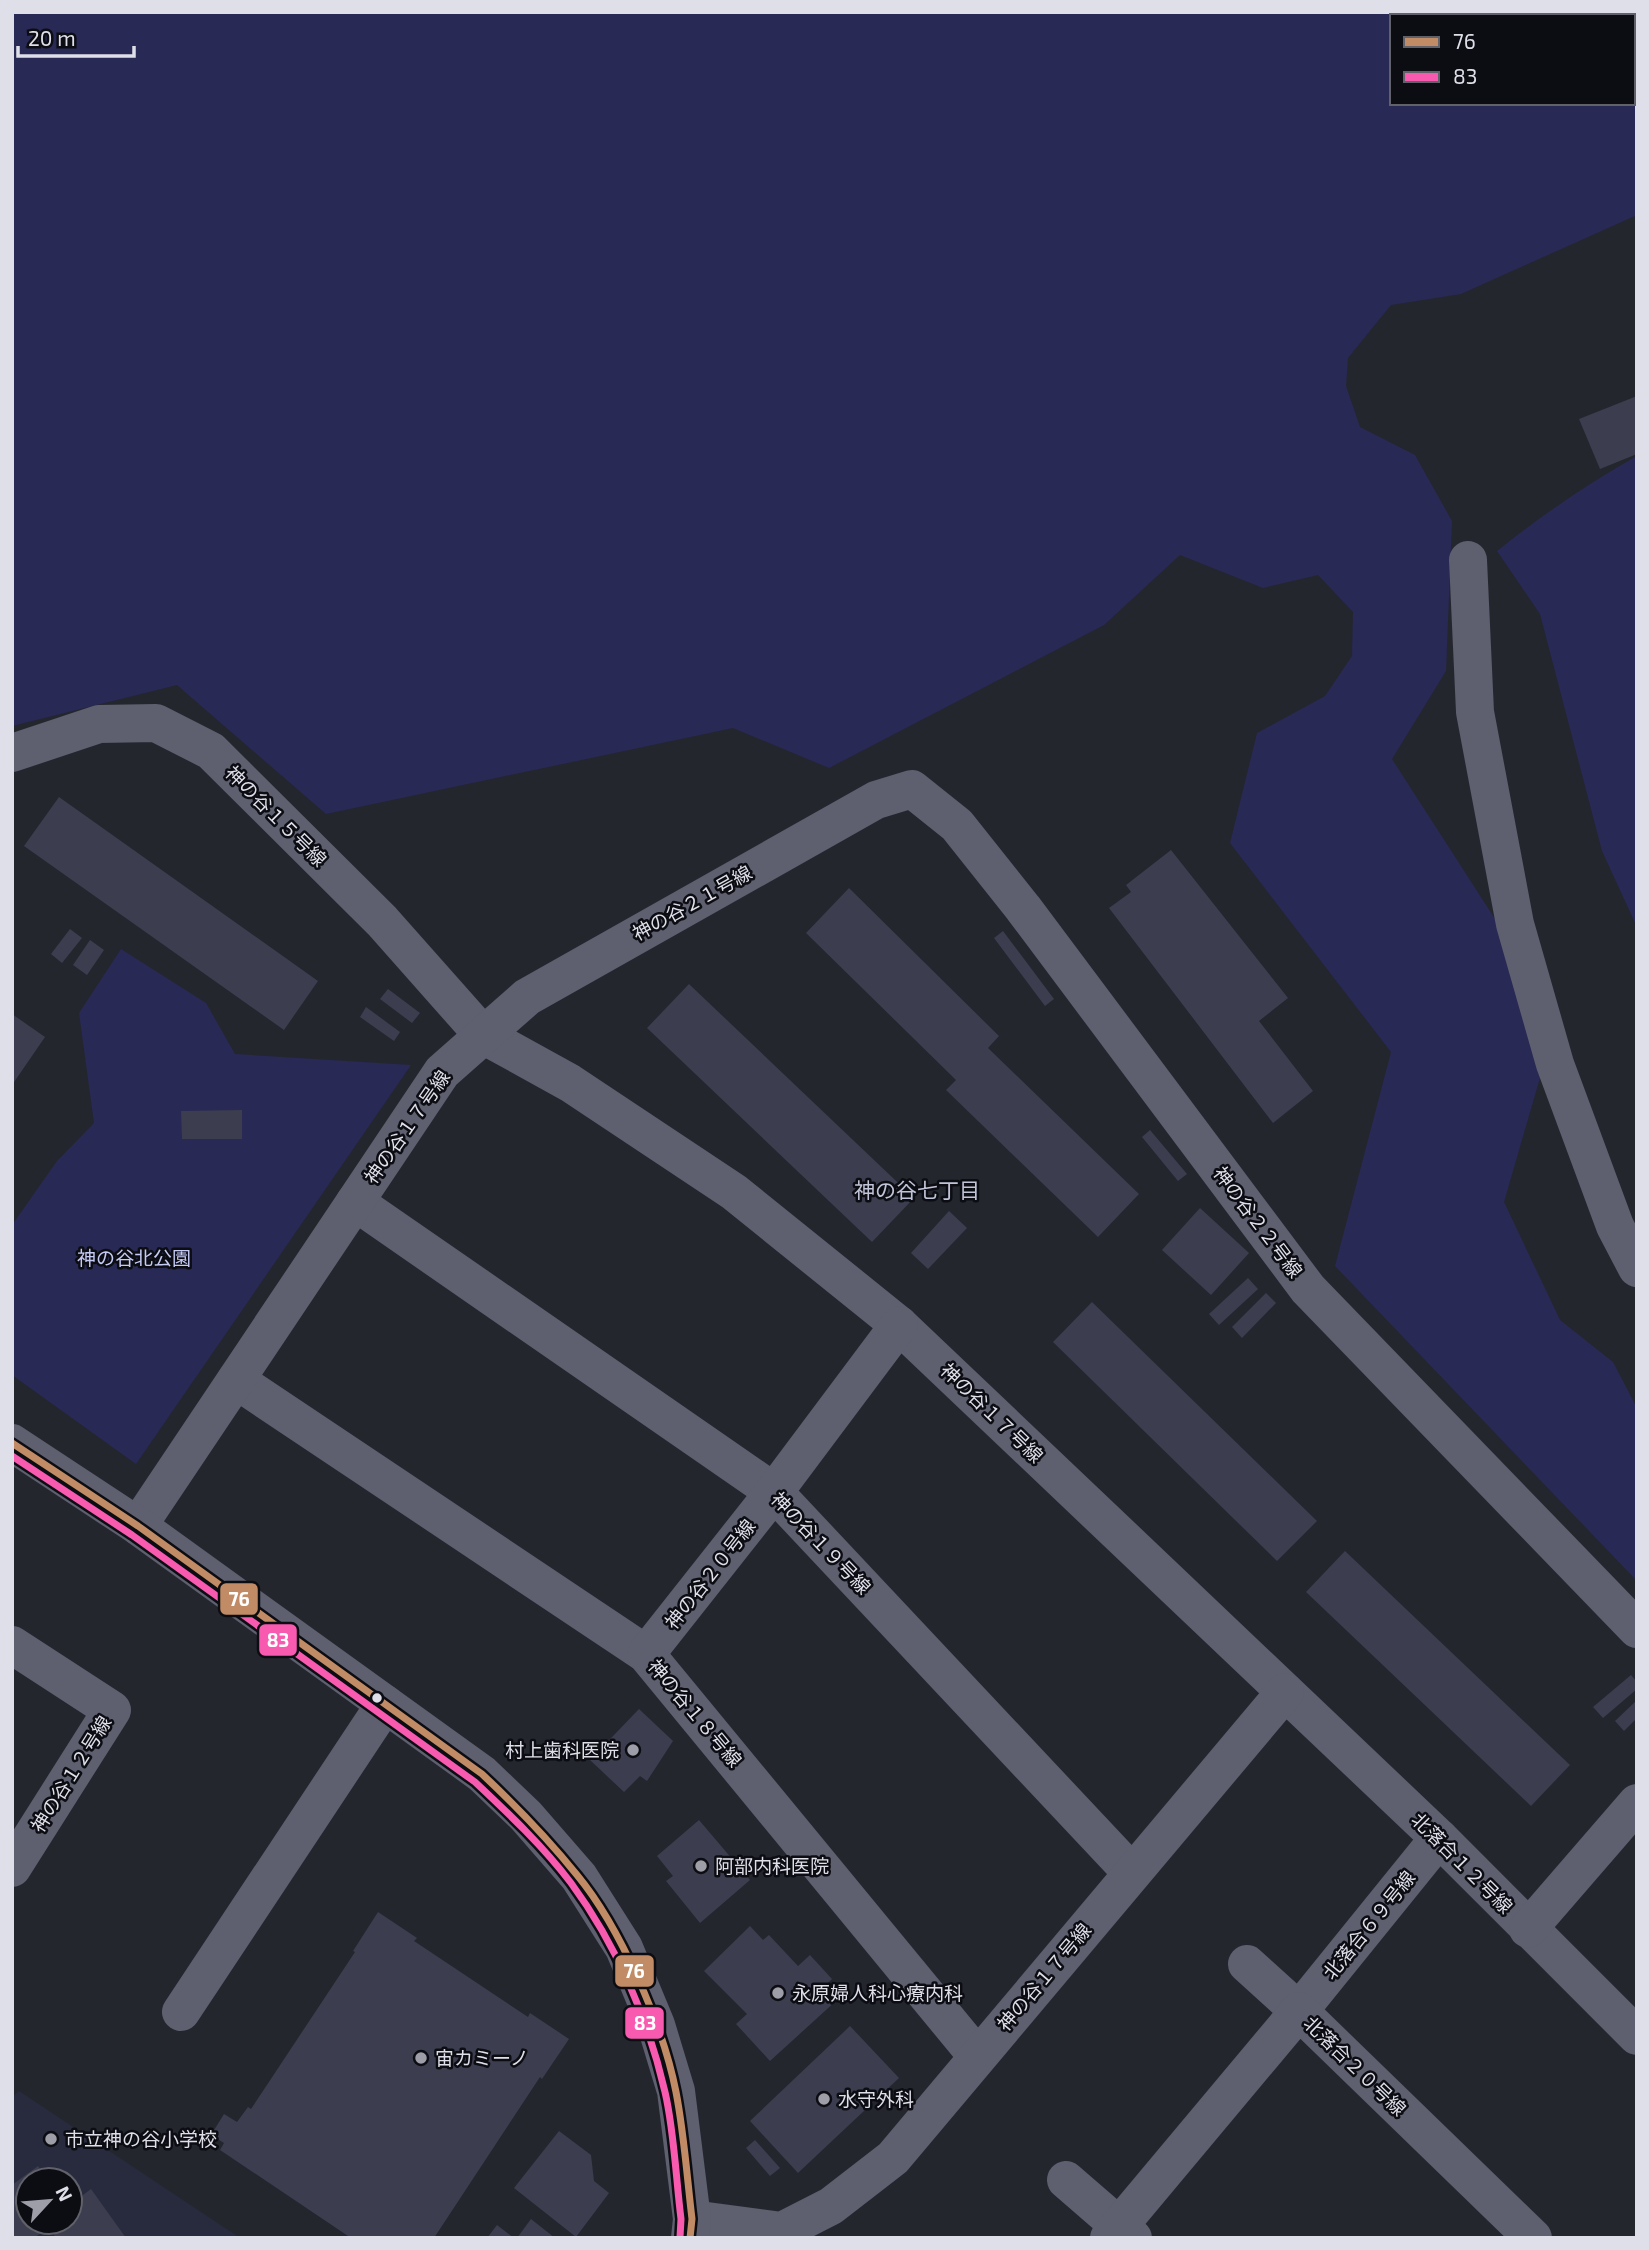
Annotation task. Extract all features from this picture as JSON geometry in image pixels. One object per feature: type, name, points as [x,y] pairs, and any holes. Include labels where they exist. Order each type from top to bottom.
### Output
[{"type":"street","points":[[1468,560],[1475,712],[1515,923],[1555,1064],[1615,1226],[1637,1268]]},
{"type":"street","name":"神の谷１５号線","points":[[12,753],[99,724],[156,723],[211,751],[382,921],[483,1035]]},
{"type":"street","name":"神の谷２１号線","points":[[483,1035],[527,997],[876,800],[912,789]]},
{"type":"street","name":"神の谷２２号線","points":[[912,789],[966,835],[1308,1289],[1637,1629]]},
{"type":"street","name":"神の谷１７号線","points":[[138,1526],[442,1072],[483,1035],[570,1083],[734,1192],[899,1325],[1285,1692],[893,2158],[831,2206],[782,2231],[691,2229]]},
{"type":"street","name":"神の谷１９号線","points":[[355,1202],[774,1492],[1132,1872]]},
{"type":"street","name":"神の谷２０号線","points":[[646,1654],[774,1492],[899,1325]]},
{"type":"street","name":"神の谷１８号線","points":[[236,1380],[646,1654],[977,2056]]},
{"type":"street","points":[[12,1443],[138,1526],[482,1774],[526,1816],[579,1877],[624,1948],[656,2025],[676,2091],[691,2229]]},
{"type":"street","name":"神の谷１２号線","points":[[12,1645],[111,1710],[12,1868]]},
{"type":"street","name":"北落合１２号線","points":[[1285,1692],[1439,1838],[1637,2036]]},
{"type":"street","points":[[181,2012],[385,1704]]},
{"type":"street","points":[[1528,1929],[1637,1803]]},
{"type":"street","name":"北落合６９号線","points":[[1299,2011],[1439,1838]]},
{"type":"street","points":[[1247,1964],[1299,2011]]},
{"type":"street","name":"北落合２０号線","points":[[1120,2234],[1299,2011],[1533,2238]]},
{"type":"street","points":[[1066,2180],[1120,2234]]},
{"type":"shaded area","name":"市立神の谷小学校","points":[[19,2091],[240,2238],[12,2238],[12,2097]]},
{"type":"green space","points":[[12,12],[1637,12],[1637,215],[1461,294],[1391,305],[1348,358],[1346,386],[1360,427],[1415,455],[1452,521],[1446,671],[1392,759],[1497,922],[1546,1057],[1504,1202],[1560,1320],[1613,1362],[1637,1408],[1637,1581],[1335,1266],[1391,1052],[1230,843],[1257,733],[1325,696],[1352,656],[1353,612],[1318,575],[1263,588],[1180,555],[1104,625],[829,768],[733,728],[326,814],[177,685],[12,726]]},
{"type":"green space","points":[[1637,456],[1637,927],[1602,851],[1540,614],[1497,551],[1565,500]]},
{"type":"green space","name":"神の谷北公園","points":[[121,949],[206,1003],[235,1054],[411,1065],[136,1464],[12,1375],[12,1225],[57,1161],[94,1123],[79,1013]]},
{"type":"building","points":[[1637,396],[1637,454],[1600,469],[1579,419]]},
{"type":"building","points":[[59,797],[318,981],[284,1030],[24,846]]},
{"type":"building","points":[[1171,850],[1288,998],[1259,1021],[1313,1091],[1273,1123],[1109,908],[1131,892],[1126,885]]},
{"type":"building","points":[[849,888],[999,1036],[988,1048],[1139,1194],[1098,1237],[946,1090],[956,1080],[806,933]]},
{"type":"building","points":[[70,929],[82,938],[62,963],[51,954]]},
{"type":"building","points":[[1003,931],[1054,999],[1045,1006],[994,938]]},
{"type":"building","points":[[90,940],[104,950],[87,975],[73,965]]},
{"type":"building","points":[[689,984],[914,1198],[872,1242],[647,1028]]},
{"type":"building","points":[[388,989],[420,1013],[412,1023],[380,999]]},
{"type":"building","points":[[366,1007],[400,1032],[394,1041],[360,1017]]},
{"type":"building","points":[[12,1014],[45,1037],[12,1085]]},
{"type":"building","points":[[242,1110],[242,1139],[182,1139],[181,1111]]},
{"type":"building","points":[[1150,1130],[1187,1174],[1178,1181],[1142,1137]]},
{"type":"building","points":[[1200,1208],[1249,1253],[1211,1295],[1162,1250]]},
{"type":"building","points":[[949,1211],[967,1228],[928,1269],[911,1253]]},
{"type":"building","points":[[1248,1278],[1258,1289],[1219,1325],[1209,1314]]},
{"type":"building","points":[[1266,1293],[1276,1303],[1242,1338],[1232,1327]]},
{"type":"building","points":[[1092,1302],[1317,1521],[1277,1561],[1053,1342]]},
{"type":"building","points":[[1345,1551],[1570,1765],[1531,1806],[1306,1592]]},
{"type":"building","points":[[1631,1675],[1637,1682],[1637,1689],[1603,1718],[1593,1707]]},
{"type":"building","points":[[1637,1700],[1637,1718],[1624,1731],[1615,1721]]},
{"type":"building","name":"村上歯科医院","points":[[639,1709],[673,1741],[647,1781],[640,1776],[624,1792],[590,1760]]},
{"type":"building","name":"阿部内科医院","points":[[699,1820],[750,1880],[700,1923],[666,1881],[673,1876],[657,1856]]},
{"type":"building","name":"宙カミーノ","points":[[378,1912],[417,1938],[414,1941],[528,2017],[530,2013],[569,2039],[542,2079],[540,2077],[434,2238],[351,2238],[220,2150],[224,2143],[211,2135],[224,2114],[237,2122],[248,2107],[251,2109],[355,1952],[353,1951]]},
{"type":"building","name":"永原婦人科心療内科","points":[[750,1926],[763,1940],[769,1935],[798,1966],[810,1955],[832,1979],[824,1987],[837,2000],[770,2061],[736,2024],[747,2014],[704,1971]]},
{"type":"building","name":"水守外科","points":[[850,2026],[899,2078],[798,2173],[750,2121]]},
{"type":"building","points":[[559,2131],[591,2155],[594,2181],[609,2193],[576,2237],[514,2188]]},
{"type":"building","points":[[755,2140],[780,2168],[770,2176],[746,2148]]},
{"type":"building","points":[[14,2184],[14,2236],[37,2236],[34,2238],[12,2238]]},
{"type":"building","points":[[91,2189],[126,2238],[55,2236],[84,2236],[84,2194]]},
{"type":"building","points":[[531,2219],[555,2238],[517,2238]]},
{"type":"building","points":[[497,2225],[514,2238],[487,2238]]},
{"type":"transit line","name":"76","points":[[12,1443],[138,1526],[482,1774],[566,1862],[609,1921],[638,1978],[661,2037],[670,2066],[681,2123],[692,2219],[690,2238]]},
{"type":"transit line","name":"83","points":[[12,1456],[132,1535],[475,1782],[549,1856],[571,1883],[602,1931],[640,2009],[658,2064],[671,2122],[681,2219],[680,2237]]},
{"type":"place","name":"村上歯科医院","points":[[633,1750]]},
{"type":"place","name":"阿部内科医院","points":[[701,1866]]},
{"type":"place","name":"永原婦人科心療内科","points":[[778,1993]]},
{"type":"place","name":"宙カミーノ","points":[[421,2058]]},
{"type":"place","name":"水守外科","points":[[824,2099]]},
{"type":"place","name":"市立神の谷小学校","points":[[51,2139]]},
{"type":"district","name":"神の谷七丁目","points":[[917,1191]]}]
